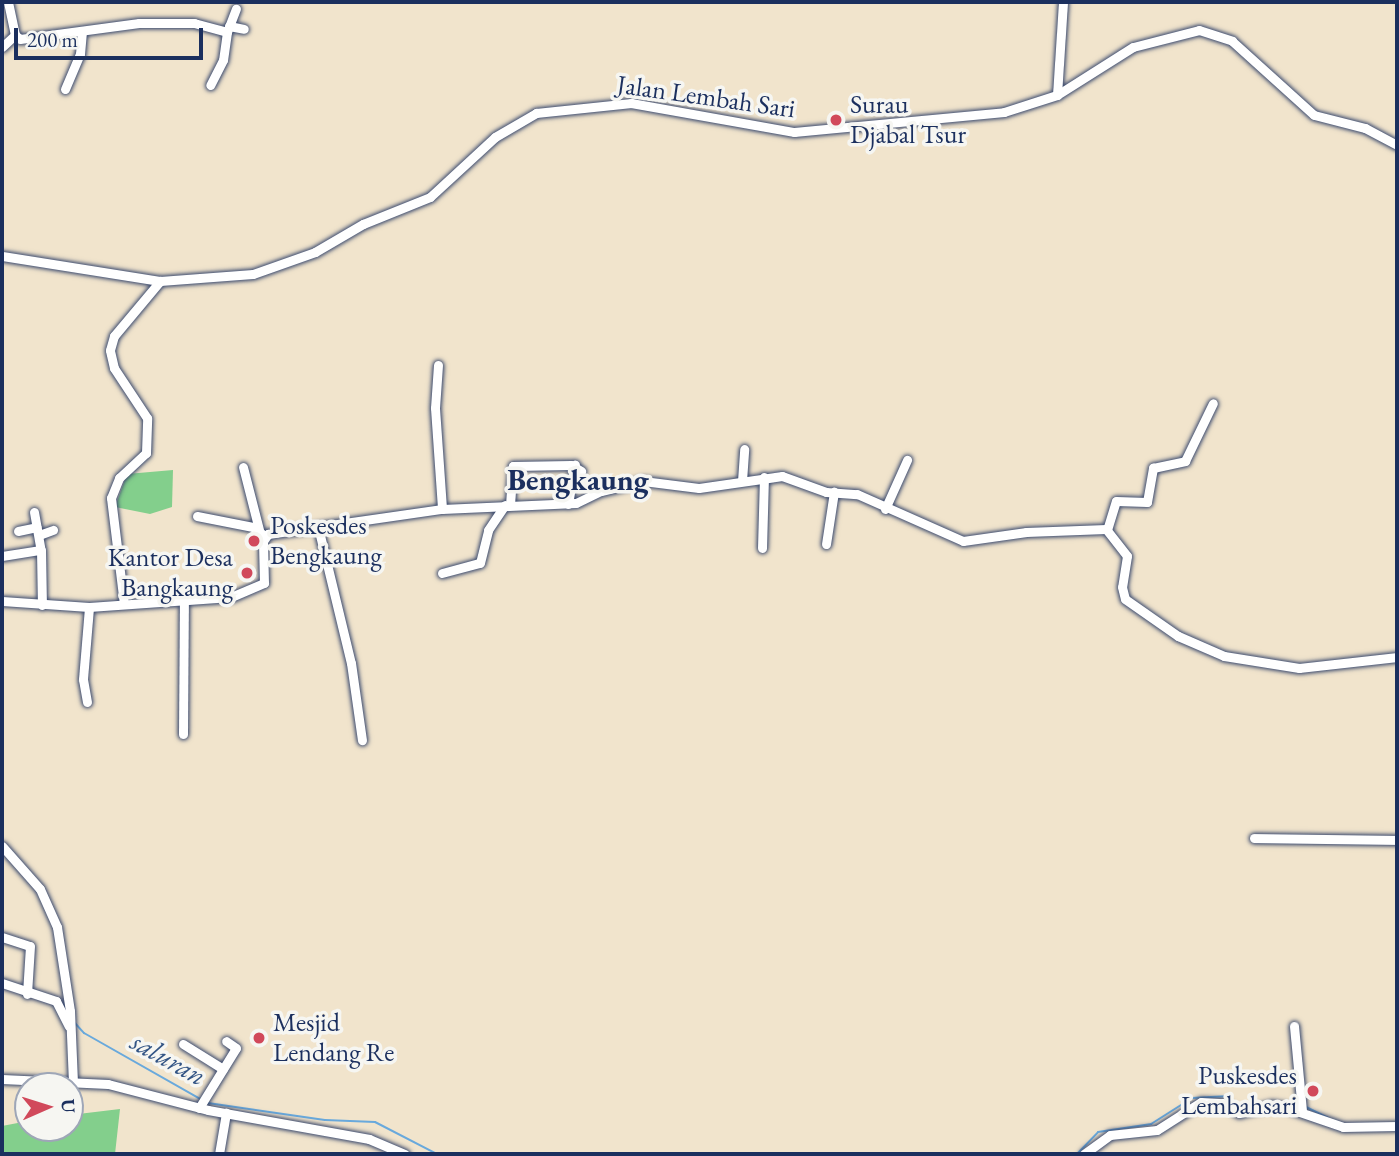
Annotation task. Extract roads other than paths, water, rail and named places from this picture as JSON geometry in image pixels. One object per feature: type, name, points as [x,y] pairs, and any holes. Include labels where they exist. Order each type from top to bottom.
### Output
[{"type":"street","points":[[8,2],[15,35],[22,39],[82,33],[107,26],[171,23],[244,29]]},
{"type":"street","points":[[1057,95],[1063,2]]},
{"type":"street","points":[[210,85],[223,60],[228,29],[236,9]]},
{"type":"street","name":"Jalan Lembah Sari","points":[[2,256],[159,281],[253,274],[314,252],[363,225],[422,203],[495,137],[519,121],[552,108],[640,104],[794,132],[1004,112],[1057,95],[1133,47],[1205,31],[1231,41],[1314,115],[1364,128],[1397,145]]},
{"type":"street","points":[[65,89],[80,54],[82,33]]},
{"type":"street","points":[[2,47],[15,35]]},
{"type":"street","points":[[124,604],[111,498],[119,478],[146,453],[147,418],[114,368],[110,350],[114,336],[159,281]]},
{"type":"street","points":[[438,365],[435,408],[442,509]]},
{"type":"street","points":[[1107,530],[1116,501],[1147,501],[1153,467],[1185,461],[1213,403]]},
{"type":"street","points":[[742,481],[744,449]]},
{"type":"street","points":[[885,509],[907,460]]},
{"type":"street","points":[[442,573],[480,563],[488,530],[508,505],[513,466],[578,468],[568,504]]},
{"type":"street","points":[[2,601],[89,607],[238,596],[261,586],[262,533],[243,467]]},
{"type":"street","points":[[197,516],[262,533],[319,531],[442,509],[568,504],[634,482],[699,488],[764,477],[787,477],[834,492],[858,494],[885,509],[963,541],[1037,531],[1107,530]]},
{"type":"street","points":[[762,548],[764,477]]},
{"type":"street","points":[[826,544],[834,492]]},
{"type":"street","points":[[34,512],[41,550],[42,605]]},
{"type":"street","points":[[18,531],[53,530]]},
{"type":"street","points":[[1107,530],[1127,556],[1123,597],[1198,648],[1300,668],[1397,657]]},
{"type":"street","points":[[319,531],[351,663],[362,740]]},
{"type":"street","points":[[2,556],[41,550]]},
{"type":"street","points":[[183,734],[184,601]]},
{"type":"street","points":[[87,702],[83,679],[89,607]]},
{"type":"street","points":[[1254,838],[1397,840]]},
{"type":"street","points":[[2,846],[35,882],[51,910],[62,945],[71,1018],[73,1072]]},
{"type":"street","points":[[2,937],[30,946],[27,994]]},
{"type":"street","points":[[2,983],[27,994],[57,1002],[72,1030]]},
{"type":"street","points":[[1294,1026],[1302,1107]]},
{"type":"street","points":[[201,1104],[236,1048],[226,1041]]},
{"type":"street","points":[[183,1044],[223,1069]]},
{"type":"street","points":[[84,1083],[108,1084],[201,1104],[226,1114],[369,1139],[405,1154]]},
{"type":"street","points":[[1084,1154],[1110,1135],[1157,1130],[1199,1102],[1223,1103],[1239,1113],[1272,1105],[1302,1107],[1343,1127],[1397,1126]]},
{"type":"street","points":[[219,1154],[226,1114]]},
{"type":"waterway","name":"saluran","points":[[74,1022],[84,1033],[200,1099]]},
{"type":"waterway","name":"saluran","points":[[1077,1154],[1098,1132],[1151,1124],[1192,1098],[1225,1096],[1237,1104],[1259,1104]]},
{"type":"waterway","name":"saluran","points":[[208,1103],[325,1120],[375,1122],[437,1154]]},
{"type":"waterway","name":"saluran","points":[[1306,1107],[1329,1118]]},
{"type":"place","name":"Surau Djabal Tsur","points":[[836,120]]},
{"type":"place","name":"Poskesdes Bengkaung","points":[[254,541]]},
{"type":"place","name":"Kantor Desa Bangkaung","points":[[247,573]]},
{"type":"place","name":"Mesjid Lendang Re","points":[[259,1038]]},
{"type":"place","name":"Puskesdes Lembahsari","points":[[1313,1091]]},
{"type":"district","name":"Bengkaung","points":[[578,480]]}]
